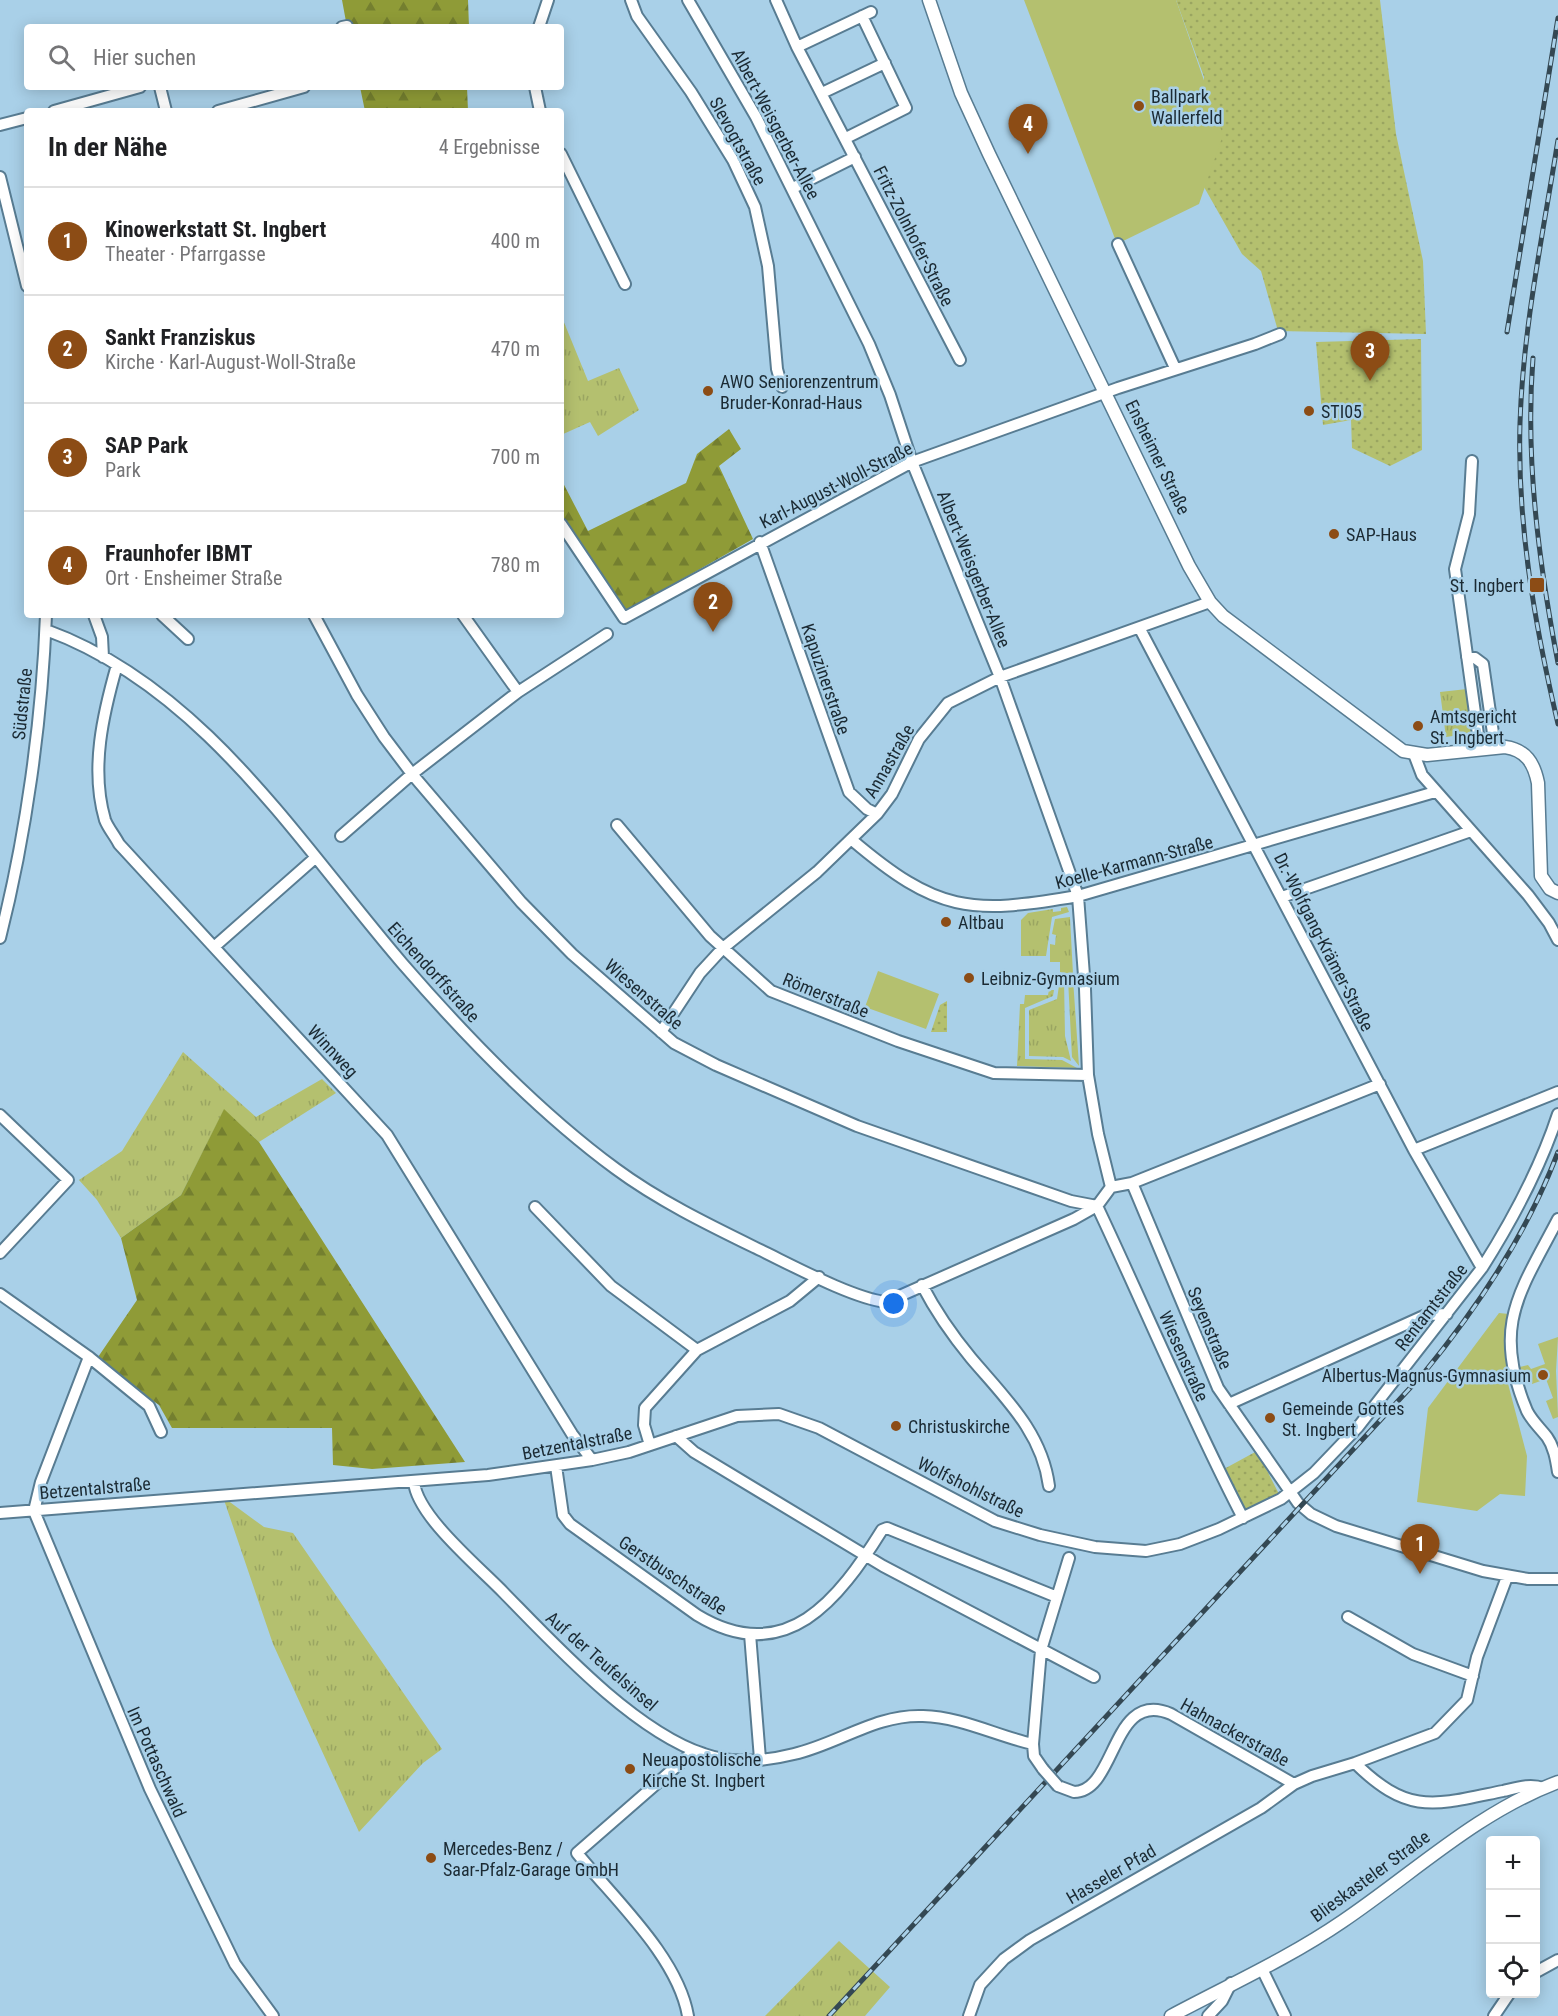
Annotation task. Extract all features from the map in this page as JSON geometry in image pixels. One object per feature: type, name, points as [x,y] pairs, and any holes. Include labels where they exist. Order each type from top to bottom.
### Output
[{"type":"main road","name":"Ensheimer Straße","points":[[929,0],[974,122],[1189,566],[1210,602],[1223,616],[1393,744],[1414,754]]},
{"type":"main road","points":[[1414,754],[1495,747],[1516,749],[1532,762],[1536,770],[1540,799],[1539,866],[1545,883],[1558,893]]},
{"type":"main road","name":"Blieskasteler Straße","points":[[1171,2016],[1262,1969],[1342,1922],[1435,1851],[1543,1788],[1558,1782]]},
{"type":"street","points":[[540,24],[548,0]]},
{"type":"street","name":"Slevogtstraße","points":[[631,0],[638,16],[691,92],[733,160],[754,207],[768,266],[777,369],[782,387]]},
{"type":"street","name":"Albert-Weisgerber-Allee","points":[[688,0],[734,77],[793,188],[868,344],[890,395],[912,462],[1000,677],[1078,896],[1085,989],[1088,1076],[1098,1134],[1111,1187]]},
{"type":"street","points":[[776,0],[797,47],[855,157]]},
{"type":"street","points":[[797,47],[867,14],[885,63],[906,108],[846,138]]},
{"type":"street","points":[[822,93],[885,63]]},
{"type":"street","points":[[65,108],[129,90]]},
{"type":"street","points":[[161,90],[165,108]]},
{"type":"street","points":[[229,108],[293,90]]},
{"type":"street","points":[[535,90],[539,108]]},
{"type":"street","points":[[0,125],[24,119]]},
{"type":"street","name":"Fritz-Zolnhofer-Straße","points":[[793,188],[855,157],[960,360]]},
{"type":"street","points":[[564,160],[626,285]]},
{"type":"street","points":[[0,177],[24,274]]},
{"type":"street","points":[[1118,244],[1175,368]]},
{"type":"street","name":"Karl-August-Woll-Straße","points":[[564,528],[624,618],[760,542],[912,462],[1175,368],[1242,349],[1280,334]]},
{"type":"street","points":[[1472,461],[1469,514],[1455,569],[1480,749]]},
{"type":"street","name":"Kapuzinerstraße","points":[[760,542],[849,792],[867,810],[877,814]]},
{"type":"street","name":"Annastraße","points":[[661,1032],[700,973],[723,948],[786,900],[877,814],[892,795],[919,739],[948,703],[1000,677],[1140,629],[1210,602]]},
{"type":"street","name":"Südstraße","points":[[0,938],[28,788],[46,618]]},
{"type":"street","points":[[95,618],[102,637],[103,657]]},
{"type":"street","points":[[165,618],[188,639]]},
{"type":"street","name":"Wiesenstraße","points":[[316,618],[357,695],[384,737],[412,774],[521,902],[572,954],[674,1043],[716,1065],[857,1126],[1071,1201],[1097,1206],[1145,1308],[1203,1442],[1243,1518]]},
{"type":"street","points":[[465,618],[518,692]]},
{"type":"street","name":"Dr.-Wolfgang-Krämer-Straße","points":[[1140,629],[1414,1150],[1482,1268]]},
{"type":"street","name":"Eichendorffstraße","points":[[46,630],[117,665],[155,691],[210,738],[256,788],[402,963],[471,1038],[616,1169],[689,1215],[819,1277],[874,1301],[886,1302],[1074,1219],[1097,1206]]},
{"type":"street","points":[[341,836],[412,774],[518,692],[607,634]]},
{"type":"street","points":[[1467,657],[1475,658],[1483,664],[1495,747]]},
{"type":"street","name":"Winnweg","points":[[117,665],[100,737],[98,767],[106,821],[119,844],[387,1135],[572,1434],[592,1460]]},
{"type":"street","points":[[1414,754],[1422,775],[1537,906],[1558,940]]},
{"type":"street","name":"Koelle-Karmann-Straße","points":[[852,840],[901,879],[950,902],[972,906],[1017,907],[1078,896],[1436,792]]},
{"type":"street","name":"Römerstraße","points":[[617,825],[710,936],[771,991],[949,1059],[994,1072],[1088,1076]]},
{"type":"street","points":[[1282,897],[1471,831]]},
{"type":"street","points":[[213,947],[315,858]]},
{"type":"street","points":[[1097,1206],[1111,1187],[1132,1183],[1380,1084]]},
{"type":"street","points":[[1414,1150],[1558,1092]]},
{"type":"street","name":"Rentamtstraße","points":[[1290,1492],[1333,1455],[1358,1427],[1482,1268],[1527,1192],[1541,1163],[1558,1114]]},
{"type":"street","points":[[0,1115],[68,1180],[0,1253]]},
{"type":"street","name":"Seyenstraße","points":[[1132,1183],[1208,1368],[1229,1404],[1290,1492],[1311,1514],[1328,1523],[1507,1577],[1558,1580]]},
{"type":"street","points":[[535,1207],[611,1286],[697,1350]]},
{"type":"street","points":[[1558,1219],[1524,1280],[1516,1302],[1511,1335],[1514,1366],[1528,1412],[1547,1437],[1555,1454],[1558,1472]]},
{"type":"street","points":[[650,1445],[644,1425],[645,1408],[697,1350],[790,1300],[819,1277]]},
{"type":"street","points":[[922,1285],[947,1328],[1026,1423],[1043,1460],[1049,1486]]},
{"type":"street","points":[[0,1294],[89,1357],[148,1407],[161,1432]]},
{"type":"street","points":[[1229,1404],[1406,1323],[1432,1314],[1447,1314]]},
{"type":"street","points":[[34,1511],[37,1494],[89,1357]]},
{"type":"street","name":"Wolfshohlstraße","points":[[676,1436],[737,1416],[779,1414],[819,1428],[995,1521],[1040,1535],[1108,1550],[1163,1549],[1243,1518],[1290,1492]]},
{"type":"street","points":[[1547,1437],[1558,1433]]},
{"type":"street","points":[[676,1436],[694,1452],[866,1555],[1094,1677]]},
{"type":"street","name":"Betzentalstraße","points":[[0,1513],[107,1503],[414,1482],[556,1466],[592,1460],[676,1436]]},
{"type":"street","name":"Gerstbuschstraße","points":[[556,1466],[563,1515],[570,1524],[697,1615],[724,1629],[750,1634],[790,1629],[817,1613],[834,1597],[882,1530],[887,1528],[1057,1597]]},
{"type":"street","name":"Auf der Teufelsinsel","points":[[414,1482],[416,1495],[430,1517],[540,1629],[622,1703],[668,1737],[694,1750],[720,1758],[760,1759],[796,1754],[859,1729],[907,1716],[947,1719],[1033,1744]]},
{"type":"street","name":"Im Pottaschwald","points":[[34,1511],[150,1790],[235,1964],[273,2016]]},
{"type":"street","points":[[1033,1744],[1041,1650],[1069,1558]]},
{"type":"street","name":"Hahnackerstraße","points":[[1033,1744],[1034,1756],[1043,1769],[1058,1786],[1074,1792],[1090,1787],[1126,1726],[1134,1717],[1153,1709],[1171,1714],[1294,1784],[1355,1763],[1435,1733],[1467,1700],[1507,1577]]},
{"type":"street","points":[[1348,1617],[1413,1654],[1473,1676]]},
{"type":"street","points":[[750,1634],[760,1759]]},
{"type":"street","points":[[688,2016],[685,2001],[666,1961],[576,1853],[694,1750]]},
{"type":"street","points":[[1355,1763],[1391,1792],[1422,1804],[1441,1804],[1531,1785],[1543,1788]]},
{"type":"street","name":"Hasseler Pfad","points":[[969,2016],[980,1985],[1004,1959],[1041,1934],[1261,1808],[1294,1784]]},
{"type":"street","points":[[1540,1970],[1558,1960]]},
{"type":"street","points":[[1262,1969],[1285,2016]]},
{"type":"street","points":[[1208,2016],[1222,2001],[1232,1983]]},
{"type":"street","points":[[1494,2016],[1506,1998]]},
{"type":"green space","points":[[342,0],[468,0],[469,24],[346,24]]},
{"type":"green space","name":"Ballpark Wallerfeld","points":[[1024,0],[1176,0],[1223,135],[1199,204],[1117,244]]},
{"type":"green space","points":[[1176,0],[1380,0],[1396,134],[1423,261],[1426,334],[1278,331],[1261,271],[1242,254],[1204,187],[1204,77]]},
{"type":"green space","points":[[361,90],[467,90],[468,108],[364,108]]},
{"type":"green space","points":[[564,322],[588,381],[619,368],[639,410],[598,436],[590,422],[564,434]]},
{"type":"green space","points":[[1421,339],[1422,450],[1390,466],[1352,448],[1351,420],[1323,425],[1316,342]]},
{"type":"green space","points":[[729,429],[741,449],[719,466],[753,539],[626,611],[564,526],[564,485],[588,531],[686,483],[697,454]]},
{"type":"green space","points":[[1467,689],[1473,733],[1446,737],[1440,692]]},
{"type":"green space","points":[[1067,907],[1069,912],[1052,917],[1046,956],[1021,956],[1021,920],[1028,913],[1053,909],[1053,912],[1061,911],[1061,908]]},
{"type":"green space","points":[[1070,917],[1073,974],[1060,972],[1060,962],[1050,962],[1050,944],[1055,945],[1056,935],[1052,934],[1055,919]]},
{"type":"green space","points":[[878,971],[939,994],[926,1029],[865,1007]]},
{"type":"green space","points":[[1060,979],[1064,979],[1065,1036],[1071,1061],[1063,1057],[1029,1056],[1029,1010],[1057,999]]},
{"type":"green space","points":[[1068,979],[1073,979],[1079,1066],[1072,1057]]},
{"type":"green space","points":[[1049,990],[1054,990],[1053,996],[1025,1008],[1025,1059],[1062,1060],[1077,1068],[1017,1066],[1020,1004],[1024,1004],[1025,995],[1048,995]]},
{"type":"green space","points":[[947,1001],[947,1032],[931,1032],[940,1005]]},
{"type":"green space","points":[[183,1052],[256,1117],[322,1079],[336,1093],[259,1142],[224,1110],[181,1195],[121,1238],[97,1200],[79,1180],[122,1151]]},
{"type":"green space","points":[[224,1109],[259,1142],[465,1462],[372,1469],[333,1465],[332,1428],[172,1428],[159,1405],[96,1360],[137,1300],[121,1238],[181,1195]]},
{"type":"green space","points":[[1499,1313],[1509,1314],[1507,1370],[1528,1365],[1531,1369],[1545,1364],[1538,1344],[1558,1337],[1556,1371],[1558,1417],[1553,1419],[1546,1401],[1553,1398],[1546,1379],[1532,1384],[1527,1371],[1506,1376],[1527,1456],[1525,1496],[1500,1494],[1477,1511],[1417,1502],[1428,1408]]},
{"type":"green space","points":[[1257,1451],[1279,1494],[1244,1513],[1224,1469]]},
{"type":"green space","points":[[223,1497],[264,1527],[293,1533],[442,1749],[423,1763],[359,1832],[273,1644]]},
{"type":"green space","points":[[839,1941],[890,1987],[865,2016],[765,2016]]},
{"type":"railway","points":[[1507,332],[1558,18]]},
{"type":"railway","points":[[1558,140],[1534,281],[1525,352],[1520,423],[1521,499],[1529,575],[1558,724]]},
{"type":"railway","points":[[1533,358],[1531,434],[1535,511],[1558,663]]},
{"type":"railway","points":[[829,2016],[1423,1374],[1463,1322],[1500,1268],[1532,1212],[1558,1152]]},
{"type":"place","name":"Ballpark Wallerfeld","points":[[1139,106]]},
{"type":"place","name":"Fraunhofer IBMT","points":[[1028,154]]},
{"type":"place","name":"SAP Park","points":[[1370,381]]},
{"type":"place","name":"AWO Seniorenzentrum Bruder-Konrad-Haus","points":[[708,391]]},
{"type":"place","name":"STI05","points":[[1309,411]]},
{"type":"place","name":"SAP-Haus","points":[[1334,534]]},
{"type":"place","name":"St. Ingbert","points":[[1537,585]]},
{"type":"place","name":"Sankt Franziskus","points":[[713,632]]},
{"type":"place","name":"Amtsgericht St. Ingbert","points":[[1418,726]]},
{"type":"place","name":"Altbau","points":[[946,922]]},
{"type":"place","name":"Leibniz-Gymnasium","points":[[969,978]]},
{"type":"place","name":"Albertus-Magnus-Gymnasium","points":[[1543,1375]]},
{"type":"place","name":"Gemeinde Gottes St. Ingbert","points":[[1270,1418]]},
{"type":"place","name":"Christuskirche","points":[[896,1426]]},
{"type":"place","name":"Kinowerkstatt St. Ingbert","points":[[1420,1574]]},
{"type":"place","name":"Neuapostolische Kirche St. Ingbert","points":[[630,1769]]},
{"type":"place","name":"Mercedes-Benz / Saar-Pfalz-Garage GmbH","points":[[431,1858]]}]
